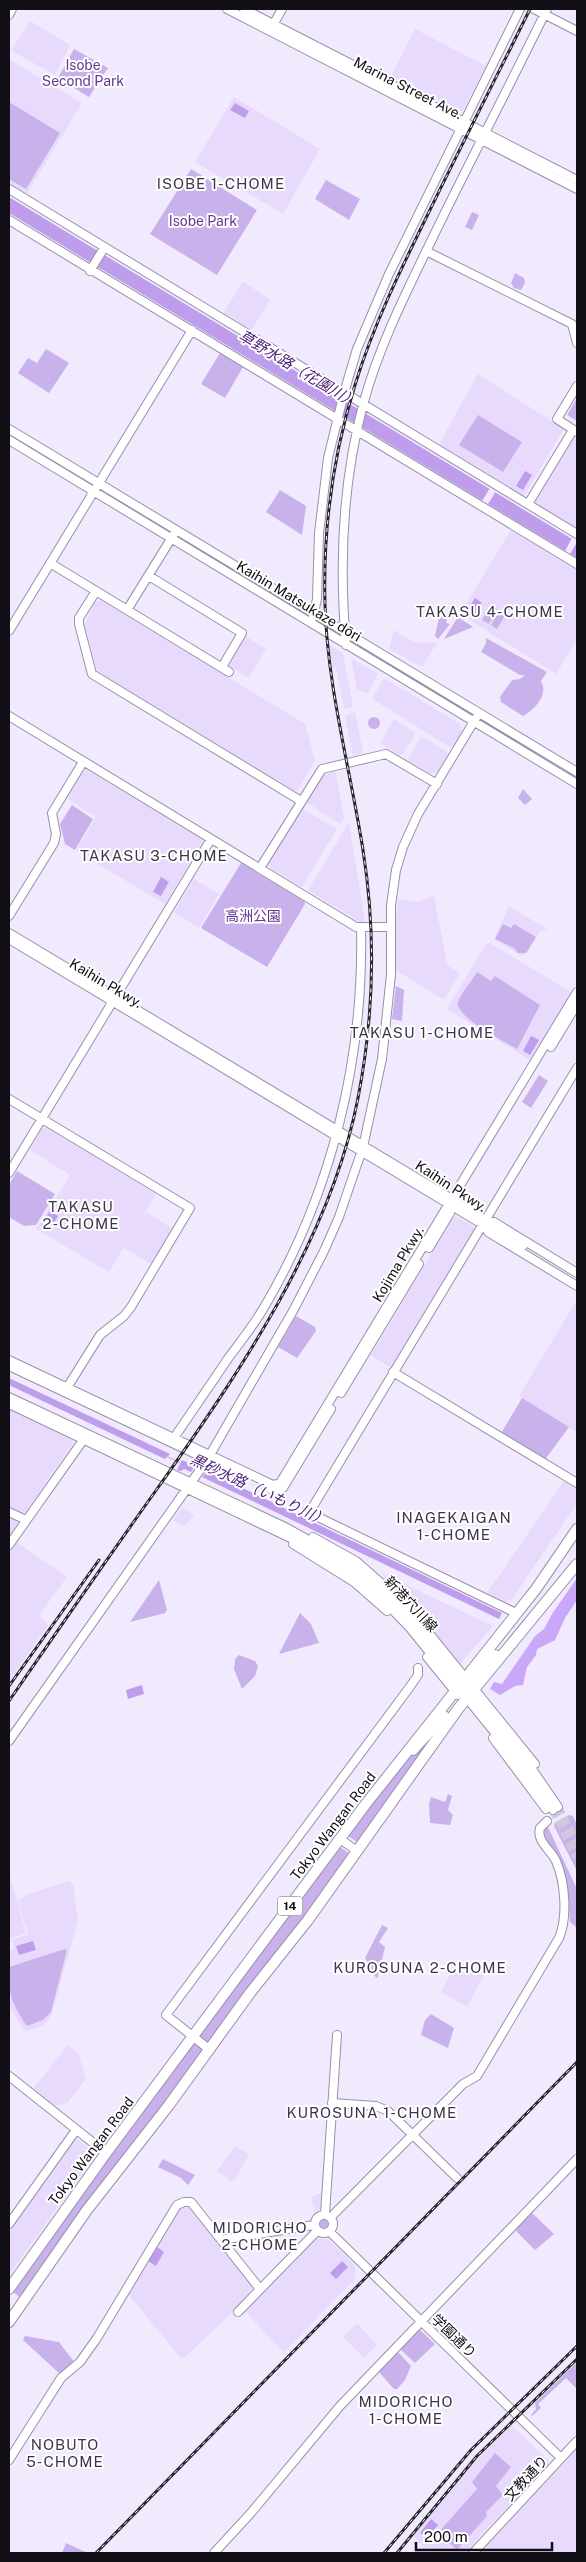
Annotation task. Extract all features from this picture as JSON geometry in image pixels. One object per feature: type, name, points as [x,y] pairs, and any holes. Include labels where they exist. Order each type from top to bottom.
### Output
[{"type":"highway","name":"Tokyo Wangan Road","points":[[470,1683],[516,1612],[569,1542],[577,1528]]},
{"type":"highway","points":[[569,1542],[577,1533]]},
{"type":"highway","name":"Tokyo Wangan Road","points":[[9,2289],[106,2153],[397,1763],[470,1683],[526,1627],[577,1564]]},
{"type":"highway","points":[[459,1696],[470,1683]]},
{"type":"highway","name":"Tokyo Wangan Road","points":[[9,2322],[87,2210],[210,2050],[250,1993],[303,1927],[357,1851],[459,1696]]},
{"type":"street","points":[[9,15],[12,9]]},
{"type":"street","name":"Marina Street Ave.","points":[[227,9],[272,27]]},
{"type":"street","name":"Marina Street Ave.","points":[[244,9],[272,27],[462,126],[577,180]]},
{"type":"street","points":[[272,27],[282,9]]},
{"type":"street","points":[[314,625],[313,612],[317,599],[316,566],[321,508],[337,418],[365,328],[520,9]]},
{"type":"street","points":[[534,9],[546,11],[577,31]]},
{"type":"street","points":[[346,645],[341,566],[344,516],[357,430],[363,404],[385,337],[546,11]]},
{"type":"street","name":"Marina Street Ave.","points":[[483,136],[577,189]]},
{"type":"street","points":[[9,189],[577,534]]},
{"type":"street","points":[[9,220],[90,271],[192,330],[577,564]]},
{"type":"street","points":[[90,271],[104,248]]},
{"type":"street","points":[[426,252],[572,324],[577,343]]},
{"type":"street","points":[[9,631],[12,618],[50,564],[192,330]]},
{"type":"street","points":[[528,504],[575,431],[557,419],[577,386]]},
{"type":"street","name":"Kaihin Matsukaze dōri","points":[[9,429],[577,772]]},
{"type":"street","name":"Kaihin Matsukaze dōri","points":[[9,440],[577,784]]},
{"type":"street","points":[[127,610],[176,530]]},
{"type":"street","points":[[50,564],[225,670],[242,633],[149,576]]},
{"type":"street","points":[[96,591],[79,618],[92,674],[301,801]]},
{"type":"street","points":[[9,1741],[208,1458],[309,1281],[339,1217],[362,1150],[383,1050],[391,975],[390,927],[392,890],[403,847],[418,814],[479,713]]},
{"type":"street","points":[[9,716],[361,928],[390,927]]},
{"type":"street","points":[[260,868],[322,769],[386,754],[437,784]]},
{"type":"street","points":[[9,916],[54,843],[56,834],[52,814],[83,762]]},
{"type":"street","points":[[9,1173],[211,839]]},
{"type":"street","points":[[172,1440],[266,1306],[303,1232],[336,1134],[352,1066],[358,1020],[361,928]]},
{"type":"street","name":"Kaihin Pkwy.","points":[[9,933],[362,1150],[453,1203],[480,1216],[488,1224]]},
{"type":"street","name":"Kaihin Pkwy.","points":[[9,939],[114,999]]},
{"type":"street","name":"Kojima Pkwy.","points":[[66,1390],[275,1491],[283,1488],[577,992]]},
{"type":"street","name":"Kojima Pkwy.","points":[[453,1203],[577,1004]]},
{"type":"street","points":[[516,1612],[314,1513],[313,1504],[393,1372],[488,1224],[577,1068]]},
{"type":"street","points":[[9,1099],[190,1208],[131,1307],[124,1316],[100,1335],[66,1390]]},
{"type":"street","points":[[488,1224],[494,1222],[577,1273]]},
{"type":"street","points":[[488,1224],[577,1278]]},
{"type":"street","points":[[488,1224],[488,1232],[577,1286]]},
{"type":"street","points":[[9,1360],[66,1390]]},
{"type":"street","points":[[9,1366],[66,1390]]},
{"type":"street","points":[[393,1372],[577,1483]]},
{"type":"street","points":[[9,1397],[85,1437]]},
{"type":"street","points":[[9,1404],[85,1437]]},
{"type":"street","points":[[9,1545],[85,1437]]},
{"type":"street","name":"新港穴川線","points":[[85,1437],[191,1482],[248,1514],[326,1549],[364,1574],[416,1626],[524,1759],[554,1811]]},
{"type":"street","points":[[251,1510],[327,1543],[356,1561],[406,1606],[537,1766],[554,1811],[406,1630],[368,1593],[340,1571],[255,1523],[248,1514],[251,1510]]},
{"type":"street","points":[[9,1512],[26,1520]]},
{"type":"street","points":[[210,2050],[166,2016],[404,1696],[418,1675],[418,1668]]},
{"type":"street","points":[[238,2312],[316,2228],[317,2217],[328,2216],[463,2084],[477,2076],[561,1933],[565,1912],[558,1866],[539,1834],[540,1828],[554,1811]]},
{"type":"street","points":[[340,1839],[357,1851]]},
{"type":"street","points":[[221,2240],[316,2228],[324,2234],[330,2232],[334,2223],[328,2216],[332,2103],[337,2035]]},
{"type":"street","points":[[9,2076],[106,2153]]},
{"type":"street","points":[[332,2103],[382,2108],[394,2115],[457,2178]]},
{"type":"street","points":[[9,2224],[76,2130]]},
{"type":"street","points":[[214,2553],[250,2514],[340,2406],[577,2159]]},
{"type":"street","points":[[9,2460],[58,2383],[80,2362],[97,2338],[177,2205],[191,2202],[260,2289]]},
{"type":"street","name":"学園通り","points":[[330,2232],[560,2458]]},
{"type":"street","name":"文教通り","points":[[472,2553],[577,2441]]},
{"type":"shaded area","points":[[30,21],[70,45],[55,75],[12,51]]},
{"type":"shaded area","points":[[415,29],[486,66],[463,110],[459,111],[391,76]]},
{"type":"shaded area","points":[[9,59],[82,103],[26,195],[9,184]]},
{"type":"shaded area","points":[[234,97],[320,149],[283,214],[195,162]]},
{"type":"shaded area","points":[[235,103],[249,111],[245,118],[230,110]]},
{"type":"shaded area","points":[[9,197],[577,542],[577,558],[9,213]]},
{"type":"shaded area","points":[[243,281],[270,300],[251,331],[223,314]]},
{"type":"shaded area","points":[[478,374],[564,429],[524,496],[439,444]]},
{"type":"shaded area","points":[[577,437],[577,527],[575,528],[536,505],[536,500],[573,438]]},
{"type":"shaded area","points":[[525,471],[532,475],[523,490],[516,486]]},
{"type":"shaded area","points":[[511,530],[577,570],[577,639],[556,674],[460,614]]},
{"type":"shaded area","points":[[475,598],[482,603],[473,617],[466,612]]},
{"type":"shaded area","points":[[102,601],[305,724],[315,760],[298,790],[295,791],[99,672],[96,668],[85,624],[95,602]]},
{"type":"shaded area","points":[[394,630],[413,642],[437,643],[422,667],[389,649]]},
{"type":"shaded area","points":[[247,637],[266,649],[249,678],[229,666],[244,638]]},
{"type":"shaded area","points":[[329,645],[343,653],[353,707],[344,709],[336,668],[331,667]]},
{"type":"shaded area","points":[[351,658],[377,673],[368,693],[357,690]]},
{"type":"shaded area","points":[[386,679],[460,724],[462,732],[453,746],[450,747],[374,700],[373,697],[383,680]]},
{"type":"shaded area","points":[[355,712],[363,753],[353,756],[345,715]]},
{"type":"shaded area","points":[[394,719],[414,732],[415,735],[403,754],[399,755],[380,743]]},
{"type":"shaded area","points":[[423,737],[447,752],[448,755],[437,772],[430,773],[409,761],[408,758],[420,738]]},
{"type":"shaded area","points":[[87,770],[201,839],[202,843],[165,904],[76,851],[96,817],[66,798],[83,771]]},
{"type":"shaded area","points":[[335,771],[344,818],[340,824],[306,802],[322,776]]},
{"type":"shaded area","points":[[302,809],[337,829],[302,887],[271,869],[269,862]]},
{"type":"shaded area","points":[[349,822],[365,922],[360,922],[308,890]]},
{"type":"shaded area","points":[[161,877],[169,882],[161,896],[153,892]]},
{"type":"shaded area","points":[[194,879],[219,894],[199,928],[174,912]]},
{"type":"shaded area","points":[[434,896],[447,965],[460,974],[445,998],[442,999],[396,970],[398,899],[416,902]]},
{"type":"shaded area","points":[[509,906],[547,929],[540,931],[526,954],[520,955],[494,939]]},
{"type":"shaded area","points":[[490,943],[569,991],[570,995],[530,1060],[447,1009],[486,944]]},
{"type":"shaded area","points":[[531,1036],[539,1040],[530,1055],[523,1051]]},
{"type":"shaded area","points":[[46,1127],[156,1194],[109,1272],[36,1229],[70,1175],[30,1150],[42,1128]]},
{"type":"shaded area","points":[[50,1211],[58,1216],[49,1231],[41,1226]]},
{"type":"shaded area","points":[[146,1212],[173,1229],[151,1264],[124,1248]]},
{"type":"shaded area","points":[[453,1217],[457,1217],[474,1227],[474,1230],[391,1368],[371,1355]]},
{"type":"shaded area","points":[[577,1300],[577,1432],[519,1396]]},
{"type":"shaded area","points":[[9,1378],[170,1454],[165,1459],[9,1385]]},
{"type":"shaded area","points":[[9,1409],[72,1440],[73,1443],[25,1513],[9,1507]]},
{"type":"shaded area","points":[[182,1460],[195,1466],[191,1472],[184,1469],[181,1471],[177,1470]]},
{"type":"shaded area","points":[[207,1471],[502,1613],[499,1619],[202,1477]]},
{"type":"shaded area","points":[[564,1481],[577,1488],[577,1503],[513,1598],[505,1602],[487,1593]]},
{"type":"shaded area","points":[[182,1507],[194,1515],[184,1527],[173,1520]]},
{"type":"shaded area","points":[[9,1517],[18,1522],[19,1525],[9,1540]]},
{"type":"shaded area","points":[[15,1541],[67,1577],[39,1615],[48,1625],[9,1681],[9,1550]]},
{"type":"shaded area","points":[[381,1573],[493,1626],[460,1664]]},
{"type":"shaded area","points":[[577,1578],[577,1600],[565,1618],[555,1640],[537,1649],[536,1655],[527,1667],[523,1685],[515,1686],[500,1695],[490,1689],[494,1682],[502,1684],[535,1636],[544,1629]]},
{"type":"shaded area","points":[[142,1685],[144,1694],[128,1699],[126,1690]]},
{"type":"shaded area","points":[[9,1872],[26,1933],[9,1939]]},
{"type":"shaded area","points":[[68,1881],[73,1884],[78,1921],[51,2016],[43,2026],[26,2031],[9,2005],[9,1952],[14,1948],[12,1940],[28,1934],[18,1901],[26,1895]]},
{"type":"shaded area","points":[[33,1941],[36,1950],[19,1955],[16,1946]]},
{"type":"shaded area","points":[[479,1971],[480,1975],[484,1975],[467,2007],[441,1992],[451,1973]]},
{"type":"shaded area","points":[[68,2045],[78,2053],[86,2079],[67,2103],[54,2106],[33,2089]]},
{"type":"shaded area","points":[[76,2138],[94,2152],[94,2157],[9,2275],[9,2230]]},
{"type":"shaded area","points":[[235,2146],[249,2154],[234,2181],[231,2181],[217,2171]]},
{"type":"shaded area","points":[[321,2193],[321,2209],[315,2211],[311,2197]]},
{"type":"shaded area","points":[[183,2206],[192,2208],[254,2287],[255,2291],[184,2358],[180,2357],[128,2294],[178,2208]]},
{"type":"shaded area","points":[[315,2237],[329,2240],[355,2265],[355,2279],[285,2351],[282,2351],[244,2310]]},
{"type":"shaded area","points":[[157,2247],[164,2252],[156,2266],[148,2261]]},
{"type":"shaded area","points":[[342,2261],[348,2267],[336,2279],[330,2273]]},
{"type":"shaded area","points":[[357,2323],[377,2345],[364,2358],[343,2337]]},
{"type":"shaded area","points":[[511,2425],[548,2460],[548,2464],[464,2553],[428,2553],[414,2536],[466,2471]]},
{"type":"shaded area","points":[[577,2448],[577,2553],[479,2553],[571,2456]]},
{"type":"shaded area","points":[[431,2519],[438,2525],[427,2538],[420,2533]]},
{"type":"green space","name":"Isobe Second Park","points":[[74,49],[108,68],[89,97],[58,78]]},
{"type":"green space","points":[[9,102],[60,133],[26,189],[9,179]]},
{"type":"green space","name":"Isobe Park","points":[[191,169],[257,210],[217,275],[150,234]]},
{"type":"green space","points":[[326,180],[360,199],[349,220],[315,199]]},
{"type":"green space","points":[[472,212],[479,215],[472,230],[465,227]]},
{"type":"green space","points":[[515,273],[524,278],[525,283],[521,290],[514,288],[511,283]]},
{"type":"green space","points":[[46,349],[69,363],[49,393],[18,373],[28,358],[37,363]]},
{"type":"green space","points":[[220,353],[243,367],[225,398],[201,384]]},
{"type":"green space","points":[[577,398],[577,421],[567,415]]},
{"type":"green space","points":[[478,415],[522,442],[503,472],[459,445]]},
{"type":"green space","points":[[9,433],[87,480],[86,483],[9,436]]},
{"type":"green space","points":[[280,490],[306,506],[302,535],[266,512]]},
{"type":"green space","points":[[105,491],[167,529],[168,531],[104,494]]},
{"type":"green space","points":[[182,537],[295,606],[294,609],[180,539]]},
{"type":"green space","points":[[491,605],[497,609],[489,624],[482,620]]},
{"type":"green space","points":[[499,610],[506,614],[497,629],[491,625]]},
{"type":"green space","points":[[439,617],[447,618],[446,623],[450,624],[438,639],[435,636]]},
{"type":"green space","points":[[458,617],[473,627],[444,639]]},
{"type":"green space","points":[[486,638],[547,672],[541,681],[543,691],[540,701],[523,716],[501,702],[500,697],[512,680],[520,679],[525,675],[520,675],[481,652],[486,643]]},
{"type":"green space","points":[[362,647],[466,710],[467,712],[360,648]]},
{"type":"green space","points":[[372,717],[376,717],[380,723],[376,729],[372,729],[368,725],[368,721]]},
{"type":"green space","points":[[488,723],[577,777],[577,780],[486,725]]},
{"type":"green space","points":[[523,789],[532,799],[525,805],[518,798]]},
{"type":"green space","points":[[72,805],[93,819],[75,850],[65,844],[60,824]]},
{"type":"green space","name":"高洲公園","points":[[241,863],[304,901],[305,904],[267,967],[201,928]]},
{"type":"green space","points":[[503,924],[511,928],[514,924],[536,937],[526,953],[518,953],[514,948],[495,939]]},
{"type":"green space","points":[[477,972],[491,981],[495,976],[540,1005],[517,1049],[472,1022],[459,1008],[459,998]]},
{"type":"green space","points":[[396,986],[404,990],[402,1021],[392,1019]]},
{"type":"green space","points":[[539,1075],[548,1081],[531,1108],[522,1102]]},
{"type":"green space","points":[[17,1171],[55,1194],[36,1225],[24,1226],[9,1217],[9,1185]]},
{"type":"green space","points":[[296,1316],[315,1327],[316,1331],[297,1358],[278,1347]]},
{"type":"green space","points":[[522,1398],[569,1427],[544,1461],[500,1435]]},
{"type":"green space","points":[[159,1580],[167,1610],[165,1613],[130,1622]]},
{"type":"green space","points":[[300,1613],[311,1624],[319,1643],[279,1654]]},
{"type":"green space","points":[[239,1655],[255,1661],[258,1666],[255,1676],[242,1689],[234,1669],[235,1659]]},
{"type":"green space","points":[[435,1732],[358,1843],[347,1835],[398,1769]]},
{"type":"green space","points":[[448,1794],[452,1796],[448,1810],[453,1815],[450,1825],[430,1823],[429,1804],[431,1797],[445,1802]]},
{"type":"green space","points":[[569,1815],[573,1816],[577,1825],[577,1871],[554,1826],[555,1823]]},
{"type":"green space","points":[[548,1827],[577,1889],[577,1928],[570,1922],[567,1891],[562,1868],[544,1834],[543,1830]]},
{"type":"green space","points":[[340,1847],[350,1854],[208,2045],[198,2037]]},
{"type":"green space","points":[[382,1925],[388,1928],[379,1942],[385,1947],[378,1977],[376,1978],[365,1958]]},
{"type":"green space","points":[[65,1949],[67,1950],[51,2012],[43,2020],[27,2026],[10,1992],[9,1967]]},
{"type":"green space","points":[[431,2014],[454,2028],[448,2048],[421,2035],[425,2020]]},
{"type":"green space","points":[[194,2042],[205,2050],[21,2298],[12,2291]]},
{"type":"green space","points":[[163,2159],[195,2175],[188,2185],[181,2178],[158,2167]]},
{"type":"green space","points":[[531,2212],[554,2234],[535,2250],[516,2231],[516,2228]]},
{"type":"green space","points":[[324,2218],[330,2224],[324,2230],[318,2224]]},
{"type":"green space","points":[[417,2330],[420,2330],[435,2344],[415,2363],[401,2350],[401,2347]]},
{"type":"green space","points":[[25,2336],[59,2342],[75,2363],[60,2374],[23,2340]]},
{"type":"green space","points":[[396,2352],[411,2366],[405,2380],[397,2389],[394,2389],[378,2371]]},
{"type":"green space","points":[[577,2362],[577,2389],[566,2378],[538,2404],[541,2408],[532,2416],[536,2409],[535,2403]]},
{"type":"green space","points":[[495,2453],[511,2467],[496,2486],[503,2495],[486,2512],[487,2516],[457,2550],[438,2533],[477,2489],[472,2482]]},
{"type":"green space","points":[[66,2543],[88,2553],[62,2553]]},
{"type":"pier","points":[[490,488],[496,491],[488,504],[482,501]]},
{"type":"pier","points":[[572,538],[577,542],[570,554],[565,551]]},
{"type":"waterway","name":"黒砂水路（いもり川）","points":[[168,1457],[180,1463]]},
{"type":"tunnel","points":[[558,1807],[577,1843]]},
{"type":"tunnel","points":[[553,1810],[577,1858]]},
{"type":"railway","points":[[9,1701],[188,1445],[250,1351],[304,1253],[327,1202],[345,1151],[358,1098],[367,1036],[370,1005],[371,943],[370,912],[363,850],[334,696],[327,635],[325,604],[326,548],[335,466],[347,411],[362,363],[379,320],[397,278],[530,9]]},
{"type":"railway","points":[[9,1686],[99,1560]]},
{"type":"railway","points":[[96,2553],[577,2062]]},
{"type":"railway","points":[[384,2553],[471,2450],[577,2346]]},
{"type":"railway","points":[[397,2553],[477,2456],[577,2359]]},
{"type":"district","name":"ISOBE 1-CHOME","points":[[221,184]]},
{"type":"district","name":"TAKASU 4-CHOME","points":[[490,612]]},
{"type":"district","name":"TAKASU 3-CHOME","points":[[154,856]]},
{"type":"district","name":"TAKASU 1-CHOME","points":[[422,1033]]},
{"type":"district","name":"TAKASU 2-CHOME","points":[[81,1216]]},
{"type":"district","name":"INAGEKAIGAN 1-CHOME","points":[[454,1526]]},
{"type":"district","name":"KUROSUNA 2-CHOME","points":[[420,1968]]},
{"type":"district","name":"KUROSUNA 1-CHOME","points":[[372,2113]]},
{"type":"district","name":"MIDORICHO 2-CHOME","points":[[260,2236]]},
{"type":"district","name":"MIDORICHO 1-CHOME","points":[[406,2410]]},
{"type":"district","name":"NOBUTO 5-CHOME","points":[[65,2454]]},
{"type":"water label","name":"草野水路（花園川）","points":[[298,369]]}]
